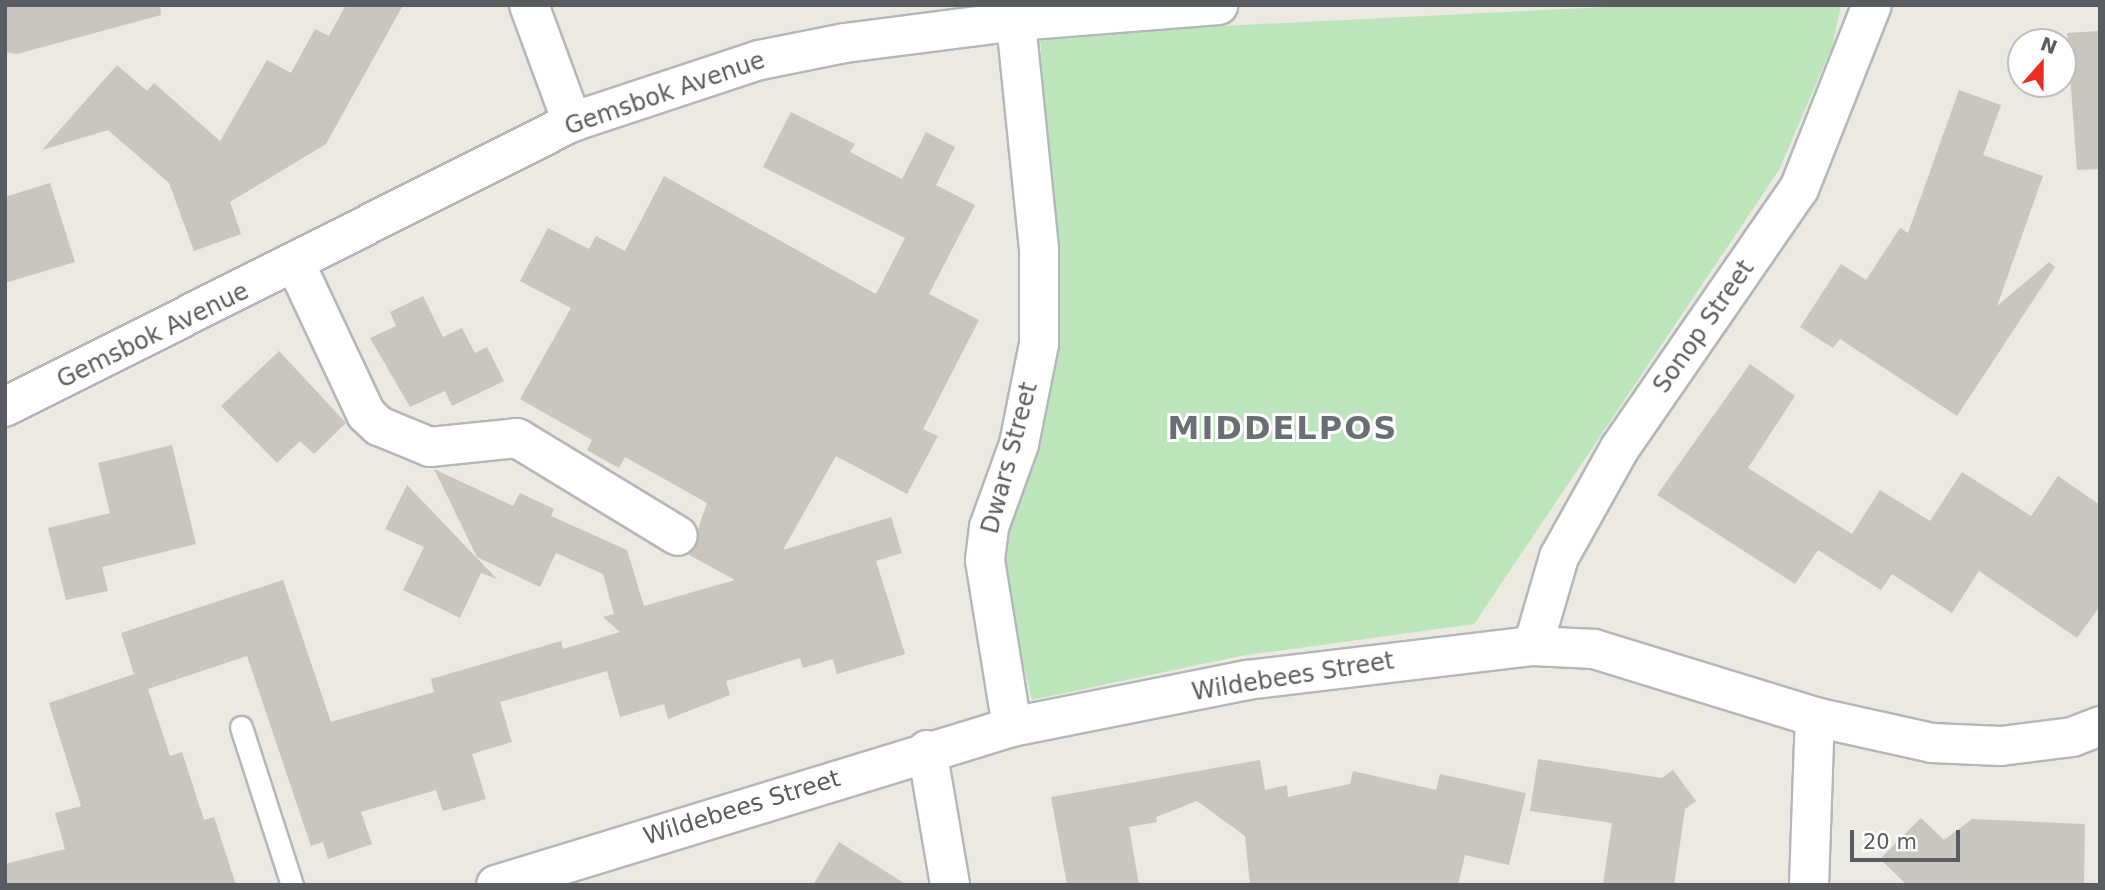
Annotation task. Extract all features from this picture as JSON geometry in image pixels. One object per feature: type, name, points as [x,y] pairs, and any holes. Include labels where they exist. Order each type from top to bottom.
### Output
[{"type":"street","points":[[529,5],[572,122]]},
{"type":"street","name":"Gemsbok Avenue","points":[[5,407],[296,265],[572,122],[760,60],[1016,21],[1218,5]]},
{"type":"street","name":"Sonop Street","points":[[1533,646],[1559,557],[1620,448],[1799,189],[1872,5]]},
{"type":"street","name":"Dwars Street","points":[[1012,727],[985,560],[989,527],[1019,444],[1039,344],[1040,248],[1016,21]]},
{"type":"street","points":[[296,265],[366,414],[379,426],[430,447],[517,438],[678,536]]},
{"type":"street","name":"Wildebees Street","points":[[496,885],[927,750],[1012,727],[1247,680],[1533,646],[1594,649],[1815,717],[1932,743],[2001,746],[2072,737],[2100,726]]},
{"type":"street","points":[[1809,885],[1815,717]]},
{"type":"street","points":[[927,750],[950,885]]},
{"type":"lane","points":[[241,727],[292,885]]},
{"type":"green space","points":[[1648,5],[1841,5],[1832,47],[1779,170],[1474,624],[1240,656],[1032,700],[993,541],[1056,312],[1040,35]]},
{"type":"building","points":[[5,5],[160,5],[161,15],[17,54],[5,52]]},
{"type":"building","points":[[346,5],[403,5],[326,144],[230,202],[241,234],[194,251],[169,183],[108,130],[42,150],[117,65],[147,91],[154,83],[220,141],[267,60],[291,73],[315,29],[329,36]]},
{"type":"building","points":[[2100,31],[2100,169],[2077,170],[2072,98],[2077,98],[2077,32]]},
{"type":"building","points":[[1959,90],[2001,105],[1983,155],[2043,176],[1997,306],[2049,262],[2055,267],[1957,416],[1840,339],[1833,348],[1800,327],[1841,264],[1866,280],[1900,228],[1908,233]]},
{"type":"building","points":[[791,112],[855,144],[850,152],[902,179],[926,132],[955,147],[936,185],[975,205],[929,294],[979,320],[923,429],[938,436],[907,494],[836,456],[783,550],[891,517],[902,553],[876,561],[905,654],[837,674],[833,659],[803,668],[800,658],[726,681],[730,695],[668,719],[664,704],[620,717],[607,671],[500,702],[512,742],[472,754],[486,799],[443,811],[436,790],[361,812],[372,844],[328,859],[323,842],[311,846],[247,656],[148,689],[170,756],[182,752],[204,820],[214,817],[236,885],[5,885],[5,864],[65,849],[55,813],[81,806],[49,703],[134,674],[121,633],[283,580],[331,722],[434,692],[431,679],[561,641],[563,649],[620,632],[603,617],[614,614],[603,574],[556,553],[540,587],[477,557],[434,469],[513,506],[520,493],[554,509],[551,516],[627,550],[644,606],[735,580],[689,555],[707,503],[625,457],[619,468],[587,450],[592,440],[520,399],[571,308],[520,281],[548,228],[589,249],[596,236],[625,251],[664,176],[876,294],[905,238],[763,167]]},
{"type":"building","points":[[50,183],[75,262],[5,283],[5,197]]},
{"type":"building","points":[[423,296],[443,337],[462,328],[475,353],[487,347],[504,381],[452,406],[445,391],[410,407],[370,338],[396,326],[390,312]]},
{"type":"building","points":[[279,351],[346,423],[314,454],[300,441],[277,463],[221,406]]},
{"type":"building","points":[[1750,364],[1795,396],[1748,468],[1852,534],[1880,490],[1930,521],[1962,472],[2031,516],[2058,476],[2100,505],[2100,606],[2077,638],[1979,571],[1952,613],[1892,574],[1881,590],[1818,550],[1795,584],[1657,495]]},
{"type":"building","points":[[172,445],[196,544],[102,567],[108,591],[66,600],[48,528],[110,513],[98,463]]},
{"type":"building","points":[[407,485],[497,579],[481,573],[460,618],[403,590],[424,547],[385,529]]},
{"type":"building","points":[[1538,759],[1662,778],[1673,770],[1696,801],[1685,809],[1674,885],[1603,885],[1612,823],[1530,811]]},
{"type":"building","points":[[1260,760],[1265,790],[1287,785],[1288,797],[1350,784],[1353,771],[1436,790],[1440,774],[1526,793],[1509,865],[1465,855],[1458,885],[1250,885],[1245,836],[1197,801],[1156,817],[1157,822],[1129,827],[1139,885],[1067,885],[1051,797]]},
{"type":"building","points":[[1921,818],[1944,840],[1972,819],[2085,824],[2084,885],[1907,885],[1880,859]]},
{"type":"building","points":[[839,842],[907,885],[813,885]]},
{"type":"district","name":"MIDDELPOS","points":[[1283,428]]}]
